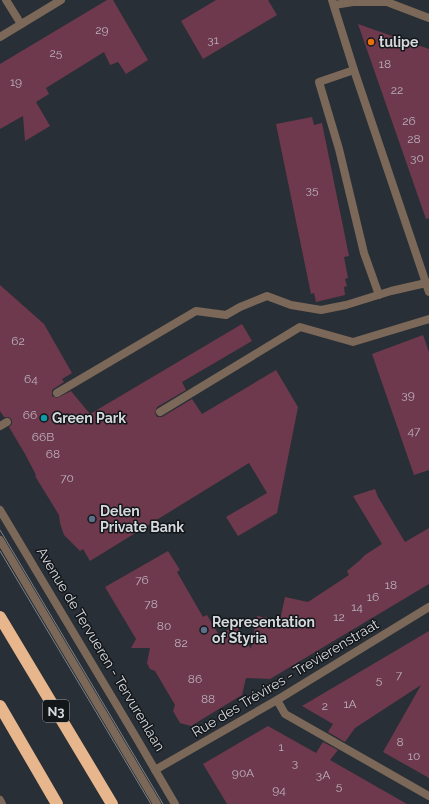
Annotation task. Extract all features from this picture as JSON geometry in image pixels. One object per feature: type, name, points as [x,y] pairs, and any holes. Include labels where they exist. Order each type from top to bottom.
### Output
[{"type":"highway","name":"N3","points":[[0,617],[112,804]]},
{"type":"highway","points":[[0,706],[57,804]]},
{"type":"street","points":[[6,0],[21,24]]},
{"type":"street","points":[[0,37],[61,0]]},
{"type":"street","points":[[429,18],[387,2],[333,3],[429,292]]},
{"type":"street","points":[[354,70],[320,82],[339,149],[364,253],[379,295]]},
{"type":"street","points":[[57,393],[196,311],[226,316],[240,307],[268,296],[291,305],[321,310],[426,284]]},
{"type":"street","points":[[160,412],[300,328],[354,342],[429,319]]},
{"type":"street","name":"Avenue de Tervueren - Tervurenlaan","points":[[0,510],[175,804]]},
{"type":"street","points":[[0,540],[157,804]]},
{"type":"street","name":"Rue des Trévires - Trevierenstraat","points":[[155,770],[277,700],[429,607]]},
{"type":"street","points":[[277,700],[285,714],[429,796]]},
{"type":"street","points":[[0,800],[2,804]]},
{"type":"building","points":[[107,0],[113,0],[148,60],[126,74],[118,62],[110,65],[104,52],[46,88],[49,94],[36,102],[50,126],[25,141],[23,116],[0,129],[0,64]]},
{"type":"building","points":[[216,0],[268,0],[277,15],[203,59],[181,21]]},
{"type":"building","points":[[358,24],[429,49],[429,218],[426,219]]},
{"type":"building","points":[[312,117],[314,125],[322,123],[349,256],[344,257],[348,278],[345,279],[347,286],[344,287],[345,295],[316,302],[314,293],[311,294],[276,124]]},
{"type":"building","points":[[0,285],[44,324],[72,373],[62,379],[64,382],[52,390],[52,396],[57,398],[71,391],[90,414],[242,324],[252,341],[182,382],[186,390],[157,407],[155,413],[157,417],[162,417],[192,399],[202,414],[276,370],[298,407],[277,513],[238,536],[226,517],[267,493],[249,463],[90,561],[83,549],[80,551],[64,535],[59,515],[35,476],[36,475],[25,454],[9,427],[12,424],[12,420],[9,417],[4,417],[0,411]]},
{"type":"building","points":[[423,335],[429,352],[429,470],[414,475],[372,354]]},
{"type":"building","points":[[375,489],[378,497],[405,542],[429,528],[429,584],[270,679],[246,678],[242,695],[191,726],[180,723],[173,711],[175,705],[155,671],[150,669],[147,663],[150,648],[131,648],[136,639],[105,587],[168,551],[180,570],[177,572],[203,617],[207,615],[219,635],[236,625],[251,649],[257,616],[280,620],[285,597],[308,602],[349,575],[347,571],[365,555],[382,544],[353,496]]},
{"type":"building","points":[[429,631],[429,778],[383,752],[421,685],[355,728],[345,742],[328,732],[333,724],[302,706]]},
{"type":"building","points":[[268,726],[316,753],[323,742],[338,750],[330,760],[407,804],[227,804],[203,764]]},
{"type":"tram line","points":[[0,530],[163,804]]},
{"type":"tram line","points":[[0,551],[151,804]]},
{"type":"place","name":"tulipe","points":[[371,42]]},
{"type":"place","name":"Green Park","points":[[44,418]]},
{"type":"place","name":"Delen Private Bank","points":[[92,519]]},
{"type":"place","name":"Representation of Styria","points":[[204,630]]}]
